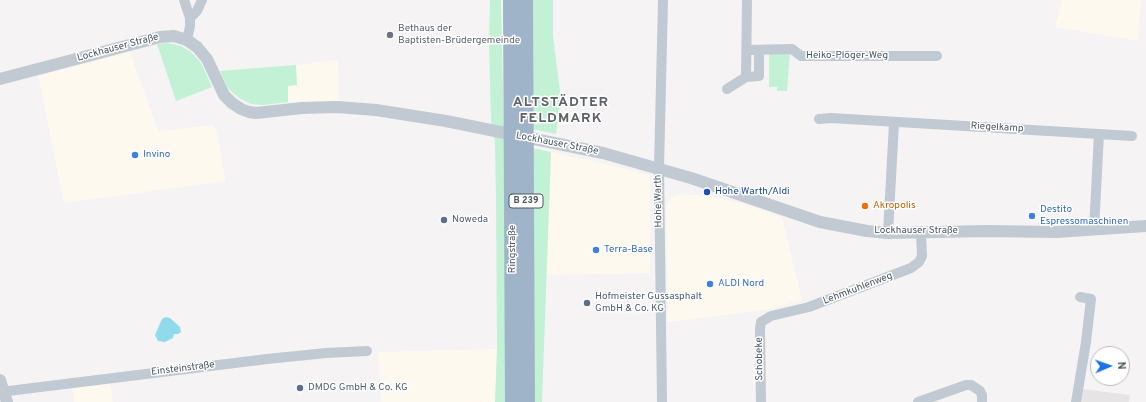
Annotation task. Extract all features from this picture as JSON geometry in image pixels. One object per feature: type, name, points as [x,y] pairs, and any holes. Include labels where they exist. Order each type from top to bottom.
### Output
[{"type":"highway","name":"Ringstraße","points":[[511,0],[513,402]]},
{"type":"highway","name":"Ringstraße","points":[[524,0],[527,402]]},
{"type":"street","points":[[184,0],[190,18],[187,40]]},
{"type":"street","points":[[190,18],[197,11],[202,0]]},
{"type":"street","name":"Hohe Warth","points":[[662,402],[659,168],[663,0]]},
{"type":"street","points":[[746,77],[747,0]]},
{"type":"street","name":"Lockhauser Straße","points":[[0,80],[160,37],[174,36],[187,40],[197,47],[207,59],[224,95],[232,103],[249,112],[321,107],[352,108],[446,121],[603,153],[659,168],[726,189],[820,222],[867,231],[888,233],[980,231],[1057,232],[1146,226]]},
{"type":"street","name":"Heiko-Plöger-Weg","points":[[747,50],[792,49],[801,56],[937,56]]},
{"type":"street","points":[[727,89],[746,77],[759,76],[758,50]]},
{"type":"street","name":"Riegelkamp","points":[[819,119],[831,118],[894,123],[1132,136]]},
{"type":"street","points":[[888,233],[894,123]]},
{"type":"street","points":[[1094,230],[1099,134]]},
{"type":"street","name":"Lehmkuhlenweg","points":[[766,318],[827,301],[911,268],[919,262],[922,256],[921,232]]},
{"type":"street","points":[[1076,402],[1086,342],[1091,299],[1080,297]]},
{"type":"street","name":"Schobeke","points":[[761,402],[760,328],[761,322],[766,318]]},
{"type":"street","name":"Einsteinstraße","points":[[2,391],[267,359],[326,353],[367,351]]},
{"type":"street","points":[[918,402],[966,385],[971,385],[980,391],[982,395],[982,402]]},
{"type":"shaded area","points":[[1062,0],[1141,0],[1138,41],[1055,27]]},
{"type":"shaded area","points":[[130,52],[158,131],[214,125],[218,137],[226,181],[64,203],[38,76]]},
{"type":"shaded area","points":[[338,60],[339,101],[288,102],[288,86],[297,85],[296,65]]},
{"type":"shaded area","points":[[551,152],[650,175],[650,273],[547,275]]},
{"type":"shaded area","points":[[679,194],[708,196],[744,204],[782,217],[802,300],[765,310],[668,322],[666,207],[671,198]]},
{"type":"shaded area","points":[[497,349],[495,402],[381,402],[378,352]]},
{"type":"shaded area","points":[[110,383],[113,402],[74,402],[72,388]]},
{"type":"shaded area","points":[[1082,389],[1130,395],[1129,402],[1081,402]]},
{"type":"green space","points":[[490,0],[501,0],[506,232],[506,402],[495,402],[497,349],[496,198],[495,142],[491,120],[489,42]]},
{"type":"green space","points":[[530,0],[553,0],[553,36],[561,99],[556,134],[532,129]]},
{"type":"green space","points":[[167,43],[181,46],[191,52],[201,63],[212,87],[176,101],[157,44]]},
{"type":"green space","points":[[769,52],[790,52],[787,91],[777,91],[777,87],[769,87]]},
{"type":"green space","points":[[296,65],[297,85],[288,86],[288,102],[263,105],[251,104],[234,94],[227,87],[220,71]]},
{"type":"green space","points":[[532,148],[551,152],[542,402],[533,402]]},
{"type":"water","points":[[166,317],[170,318],[180,327],[181,332],[174,334],[173,338],[165,342],[158,341],[155,335],[162,319]]},
{"type":"place","name":"Bethaus der Baptisten-Brüdergemeinde","points":[[390,35]]},
{"type":"place","name":"Invino","points":[[135,155]]},
{"type":"place","name":"Hohe Warth/Aldi","points":[[707,192]]},
{"type":"place","name":"Akropolis","points":[[865,206]]},
{"type":"place","name":"Destito Espressomaschinen","points":[[1032,216]]},
{"type":"place","name":"Noweda","points":[[444,220]]},
{"type":"place","name":"Terra-Base","points":[[596,250]]},
{"type":"place","name":"ALDI Nord","points":[[710,284]]},
{"type":"place","name":"Hofmeister Gussasphalt GmbH & Co. KG","points":[[587,303]]},
{"type":"place","name":"DMDG GmbH & Co. KG","points":[[300,388]]},
{"type":"district","name":"ALTSTÄDTER FELDMARK","points":[[561,112]]}]
